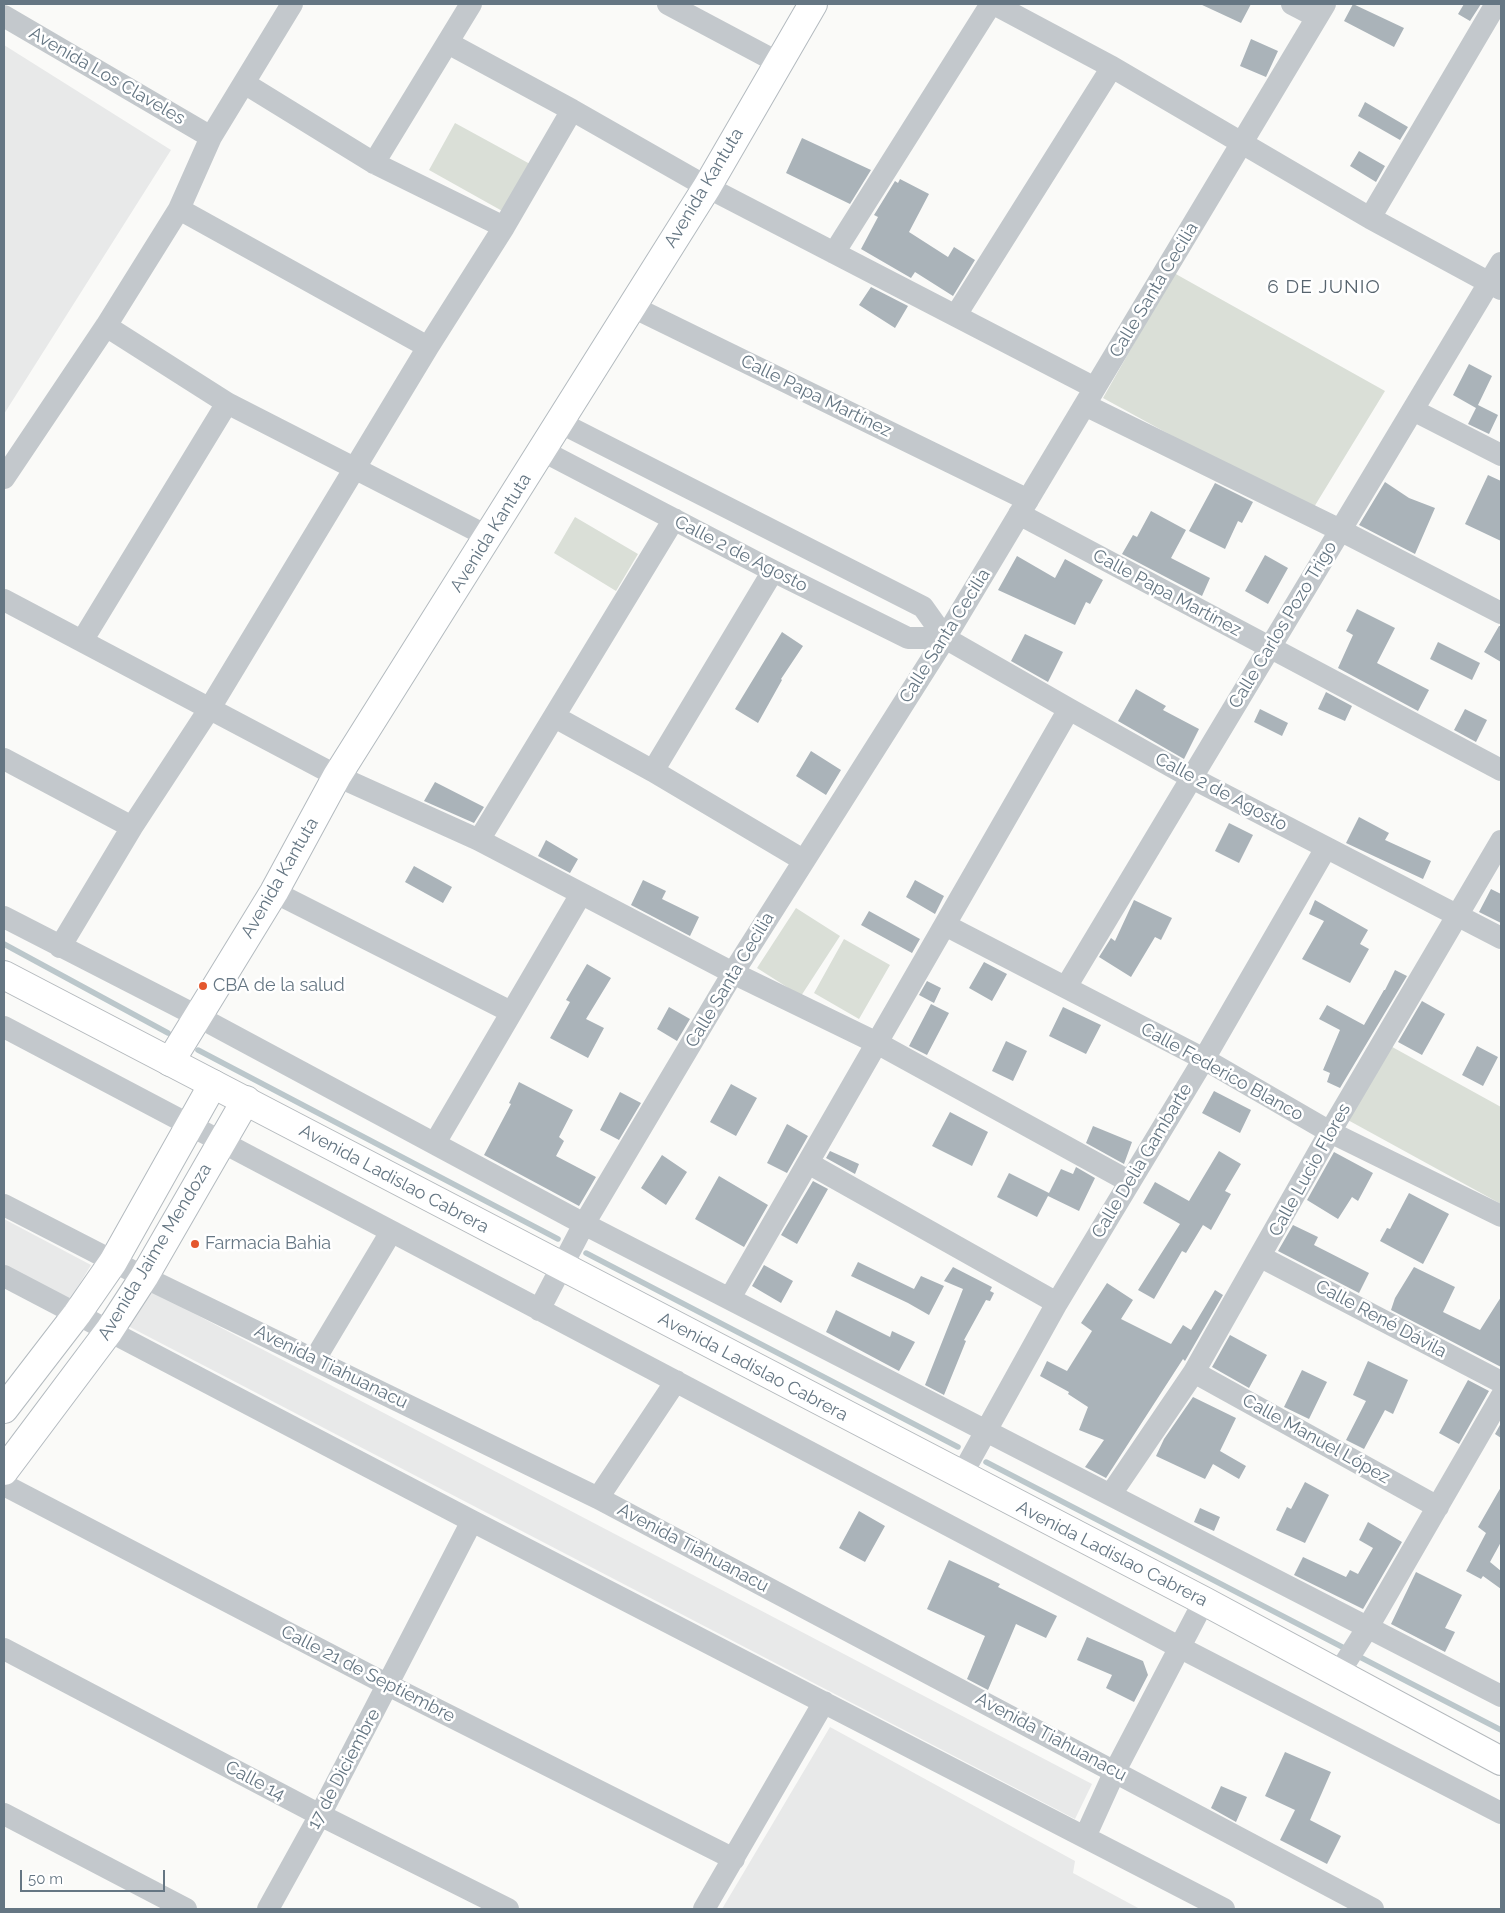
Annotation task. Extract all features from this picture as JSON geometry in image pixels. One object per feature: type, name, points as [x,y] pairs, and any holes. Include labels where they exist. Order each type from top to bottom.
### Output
[{"type":"main road","name":"Avenida Kantuta","points":[[170,1062],[274,892],[337,776],[561,423],[631,306],[707,187],[777,62],[813,4]]},
{"type":"main road","name":"Avenida Ladislao Cabrera","points":[[4,975],[961,1476],[1204,1601],[1347,1660],[1501,1761]]},
{"type":"main road","name":"Avenida Jaime Mendoza","points":[[4,1409],[77,1314],[114,1262],[213,1084]]},
{"type":"main road","name":"Avenida Jaime Mendoza","points":[[4,1471],[109,1331],[144,1277],[246,1100]]},
{"type":"street","points":[[4,478],[106,326],[178,209],[211,137],[292,4]]},
{"type":"street","points":[[374,163],[471,4]]},
{"type":"street","points":[[668,4],[777,62]]},
{"type":"street","points":[[834,252],[992,4],[1112,68],[1370,218],[1495,285]]},
{"type":"street","points":[[1292,4],[1321,10]]},
{"type":"street","points":[[1370,218],[1496,4]]},
{"type":"street","name":"Calle Santa Cecilia","points":[[539,1310],[584,1224],[733,973],[945,638],[1321,10]]},
{"type":"street","name":"Avenida Los Claveles","points":[[4,16],[211,137]]},
{"type":"street","points":[[448,43],[572,110],[707,187],[956,315],[1090,397],[1501,613]]},
{"type":"street","points":[[956,315],[1112,68]]},
{"type":"street","points":[[244,84],[374,163],[504,227]]},
{"type":"street","points":[[60,947],[132,827],[210,708],[428,347],[504,227],[572,110]]},
{"type":"street","points":[[178,209],[428,347]]},
{"type":"street","name":"Calle Carlos Pozo Trigo","points":[[1066,987],[1413,410],[1495,285],[1501,263]]},
{"type":"street","name":"Calle Papa Martínez","points":[[631,306],[1023,507],[1270,648],[1501,770]]},
{"type":"street","points":[[106,326],[227,403],[489,536]]},
{"type":"street","points":[[82,641],[227,403]]},
{"type":"street","points":[[1413,410],[1501,455]]},
{"type":"street","name":"Calle 2 de Agosto","points":[[561,423],[923,607],[945,638],[1192,778],[1458,914],[1501,938]]},
{"type":"street","name":"Calle 2 de Agosto","points":[[543,450],[773,571],[908,638],[945,638]]},
{"type":"street","points":[[479,840],[674,519]]},
{"type":"street","points":[[653,771],[773,571]]},
{"type":"street","points":[[4,600],[337,776],[479,840],[733,973],[877,1043],[1130,1182]]},
{"type":"street","points":[[730,1298],[1069,709]]},
{"type":"street","points":[[555,717],[653,771],[803,860]]},
{"type":"street","points":[[4,759],[132,827]]},
{"type":"street","name":"Calle Lucio Flores","points":[[1111,1494],[1194,1372],[1261,1257],[1330,1132],[1501,841]]},
{"type":"street","name":"Calle Delia Gambarte","points":[[961,1476],[1057,1303],[1204,1059],[1326,848]]},
{"type":"street","points":[[274,892],[511,1012]]},
{"type":"street","points":[[435,1143],[581,894]]},
{"type":"street","points":[[4,917],[198,1016],[584,1224],[1368,1627],[1499,1688]]},
{"type":"street","name":"Calle Federico Blanco","points":[[945,925],[1204,1059],[1330,1132],[1501,1216]]},
{"type":"street","points":[[4,1027],[221,1144],[676,1381],[1178,1647],[1501,1813]]},
{"type":"street","points":[[808,1162],[1057,1303]]},
{"type":"street","name":"Avenida Tiahuanacu","points":[[4,1205],[144,1277],[598,1498],[1373,1909]]},
{"type":"street","points":[[315,1359],[391,1232]]},
{"type":"street","name":"Calle René Dávila","points":[[1261,1257],[1501,1382]]},
{"type":"street","points":[[4,1276],[472,1521],[1224,1909]]},
{"type":"street","name":"Calle Manuel López","points":[[1194,1372],[1438,1507]]},
{"type":"street","points":[[598,1498],[676,1381]]},
{"type":"street","points":[[1347,1660],[1501,1397]]},
{"type":"street","name":"Calle 21 de Septiembre","points":[[4,1485],[388,1685],[734,1859]]},
{"type":"street","name":"17 de Diciembre","points":[[268,1909],[320,1815],[472,1521]]},
{"type":"street","points":[[1085,1837],[1115,1771],[1178,1647],[1204,1601]]},
{"type":"street","name":"Calle 14","points":[[4,1650],[320,1815],[508,1909]]},
{"type":"street","points":[[704,1909],[824,1702]]},
{"type":"street","points":[[4,1814],[186,1909]]},
{"type":"shaded area","points":[[4,45],[171,150],[4,414]]},
{"type":"shaded area","points":[[455,123],[530,164],[504,212],[429,170]]},
{"type":"shaded area","points":[[1174,273],[1385,391],[1311,512],[1103,398]]},
{"type":"shaded area","points":[[575,517],[638,554],[616,591],[554,553]]},
{"type":"shaded area","points":[[796,908],[840,936],[801,996],[757,968]]},
{"type":"shaded area","points":[[844,939],[890,965],[859,1019],[814,993]]},
{"type":"shaded area","points":[[1385,1043],[1501,1107],[1501,1204],[1346,1119]]},
{"type":"shaded area","points":[[4,1219],[91,1265],[68,1303],[4,1269]]},
{"type":"shaded area","points":[[151,1291],[1092,1784],[1075,1819],[126,1325]]},
{"type":"shaded area","points":[[830,1727],[1075,1861],[1073,1873],[1140,1909],[722,1909]]},
{"type":"building","points":[[1200,4],[1251,4],[1241,23]]},
{"type":"building","points":[[1353,4],[1404,28],[1394,47],[1344,21]]},
{"type":"building","points":[[1464,4],[1481,4],[1470,21],[1458,14]]},
{"type":"building","points":[[1251,39],[1278,51],[1266,77],[1240,66]]},
{"type":"building","points":[[1365,102],[1408,127],[1400,140],[1358,116]]},
{"type":"building","points":[[802,138],[871,170],[850,204],[786,173]]},
{"type":"building","points":[[1359,151],[1385,166],[1376,182],[1350,166]]},
{"type":"building","points":[[900,179],[929,194],[909,232],[948,257],[954,247],[975,260],[953,296],[915,272],[911,278],[861,249],[878,217],[874,215],[895,181],[898,183]]},
{"type":"building","points":[[871,287],[908,306],[895,328],[859,305]]},
{"type":"building","points":[[1469,364],[1492,376],[1478,405],[1498,415],[1489,434],[1468,424],[1476,408],[1453,395]]},
{"type":"building","points":[[1488,475],[1501,481],[1501,541],[1465,524]]},
{"type":"building","points":[[1385,482],[1409,498],[1435,508],[1415,554],[1359,525]]},
{"type":"building","points":[[1215,483],[1253,502],[1242,523],[1238,521],[1225,549],[1189,531]]},
{"type":"building","points":[[1151,511],[1186,530],[1171,558],[1210,578],[1202,596],[1122,554],[1133,535],[1137,537]]},
{"type":"building","points":[[1265,555],[1288,568],[1268,604],[1245,591]]},
{"type":"building","points":[[1017,556],[1055,578],[1065,559],[1103,580],[1090,604],[1086,602],[1075,625],[998,590]]},
{"type":"building","points":[[1357,609],[1395,628],[1377,663],[1429,690],[1418,711],[1338,668],[1353,635],[1346,631]]},
{"type":"building","points":[[1499,626],[1501,626],[1501,662],[1484,652]]},
{"type":"building","points":[[782,632],[803,646],[781,679],[758,723],[735,709]]},
{"type":"building","points":[[1025,634],[1063,652],[1048,682],[1011,661]]},
{"type":"building","points":[[1438,642],[1480,663],[1472,680],[1430,659]]},
{"type":"building","points":[[1136,689],[1166,706],[1163,710],[1199,729],[1184,759],[1118,721]]},
{"type":"building","points":[[1326,692],[1352,706],[1345,721],[1318,709]]},
{"type":"building","points":[[1260,709],[1288,723],[1282,736],[1254,722]]},
{"type":"building","points":[[1465,709],[1487,720],[1476,742],[1454,730]]},
{"type":"building","points":[[811,751],[841,770],[826,795],[796,776]]},
{"type":"building","points":[[435,782],[484,807],[474,823],[424,801]]},
{"type":"building","points":[[1359,817],[1389,833],[1385,840],[1431,861],[1423,879],[1346,843]]},
{"type":"building","points":[[1229,823],[1253,835],[1239,863],[1215,851]]},
{"type":"building","points":[[546,840],[578,859],[570,873],[538,856]]},
{"type":"building","points":[[414,866],[452,887],[443,903],[405,882]]},
{"type":"building","points":[[643,880],[666,891],[662,899],[699,917],[690,936],[631,905]]},
{"type":"building","points":[[915,880],[944,896],[935,914],[906,897]]},
{"type":"building","points":[[1491,889],[1501,894],[1501,923],[1479,912]]},
{"type":"building","points":[[1134,900],[1172,918],[1161,940],[1155,937],[1131,977],[1099,957],[1111,938],[1115,941]]},
{"type":"building","points":[[1315,900],[1368,930],[1360,944],[1369,949],[1350,983],[1302,959],[1324,921],[1309,914]]},
{"type":"building","points":[[869,911],[920,939],[912,953],[861,925]]},
{"type":"building","points":[[984,962],[1007,974],[992,1001],[969,988]]},
{"type":"building","points":[[587,964],[611,978],[586,1019],[604,1028],[588,1058],[550,1038],[570,1002],[566,1000]]},
{"type":"building","points":[[1395,970],[1407,976],[1340,1088],[1327,1082],[1330,1073],[1323,1070],[1340,1030],[1319,1019],[1327,1005],[1364,1025]]},
{"type":"building","points":[[927,981],[941,988],[934,1003],[919,995]]},
{"type":"building","points":[[1422,1001],[1445,1014],[1422,1055],[1398,1042]]},
{"type":"building","points":[[931,1004],[949,1013],[927,1055],[909,1046]]},
{"type":"building","points":[[669,1007],[690,1019],[677,1041],[657,1029]]},
{"type":"building","points":[[1063,1007],[1101,1025],[1086,1054],[1049,1036]]},
{"type":"building","points":[[1006,1041],[1027,1051],[1013,1081],[992,1071]]},
{"type":"building","points":[[1477,1046],[1498,1057],[1483,1086],[1462,1075]]},
{"type":"building","points":[[519,1082],[573,1110],[559,1137],[564,1141],[556,1156],[596,1177],[579,1206],[484,1155],[511,1104],[509,1103]]},
{"type":"building","points":[[731,1084],[757,1098],[736,1136],[710,1122]]},
{"type":"building","points":[[1214,1091],[1251,1110],[1240,1133],[1202,1113]]},
{"type":"building","points":[[620,1092],[641,1103],[619,1140],[600,1130]]},
{"type":"building","points":[[950,1112],[988,1132],[972,1166],[932,1146]]},
{"type":"building","points":[[787,1124],[808,1136],[787,1173],[767,1163]]},
{"type":"building","points":[[1093,1126],[1132,1142],[1124,1164],[1086,1143]]},
{"type":"building","points":[[830,1151],[859,1164],[855,1174],[826,1158]]},
{"type":"building","points":[[1219,1151],[1241,1164],[1225,1191],[1231,1194],[1211,1230],[1203,1225],[1186,1253],[1182,1251],[1154,1299],[1138,1290],[1180,1224],[1143,1203],[1155,1182],[1189,1201]]},
{"type":"building","points":[[1334,1152],[1373,1173],[1358,1201],[1352,1197],[1338,1219],[1307,1200]]},
{"type":"building","points":[[662,1155],[687,1172],[666,1205],[641,1188]]},
{"type":"building","points":[[1076,1167],[1095,1178],[1079,1211],[1048,1196],[1037,1217],[997,1197],[1009,1173],[1049,1193],[1061,1169],[1073,1174]]},
{"type":"building","points":[[719,1176],[768,1205],[744,1247],[695,1219]]},
{"type":"building","points":[[813,1181],[828,1189],[797,1244],[781,1235]]},
{"type":"building","points":[[1409,1193],[1449,1214],[1423,1264],[1380,1241],[1387,1228],[1390,1229]]},
{"type":"building","points":[[1293,1225],[1318,1237],[1314,1245],[1369,1273],[1359,1293],[1278,1251]]},
{"type":"building","points":[[858,1262],[914,1289],[921,1276],[944,1286],[929,1315],[851,1276]]},
{"type":"building","points":[[764,1265],[793,1281],[781,1303],[752,1286]]},
{"type":"building","points":[[953,1267],[992,1287],[990,1291],[994,1293],[990,1301],[986,1300],[964,1340],[966,1341],[944,1395],[925,1385],[963,1289],[944,1281]]},
{"type":"building","points":[[1414,1267],[1455,1287],[1443,1312],[1480,1330],[1501,1297],[1501,1367],[1391,1310],[1395,1298]]},
{"type":"building","points":[[1107,1283],[1133,1300],[1121,1319],[1171,1344],[1183,1325],[1191,1330],[1215,1290],[1223,1295],[1185,1361],[1183,1359],[1106,1478],[1085,1467],[1104,1440],[1079,1430],[1088,1407],[1068,1394],[1069,1392],[1040,1376],[1047,1361],[1067,1371],[1092,1331],[1081,1323]]},
{"type":"building","points":[[836,1310],[890,1337],[892,1331],[915,1342],[899,1371],[826,1332]]},
{"type":"building","points":[[1230,1335],[1267,1355],[1249,1388],[1212,1367]]},
{"type":"building","points":[[1368,1361],[1408,1380],[1393,1414],[1385,1410],[1364,1449],[1346,1440],[1366,1401],[1353,1395]]},
{"type":"building","points":[[1302,1370],[1327,1382],[1309,1419],[1284,1407]]},
{"type":"building","points":[[1468,1380],[1489,1391],[1459,1444],[1439,1433]]},
{"type":"building","points":[[1193,1397],[1236,1418],[1220,1451],[1246,1466],[1239,1479],[1213,1464],[1205,1479],[1156,1456],[1164,1439]]},
{"type":"building","points":[[1501,1423],[1501,1438],[1495,1434]]},
{"type":"building","points":[[1305,1482],[1329,1495],[1305,1543],[1276,1530],[1287,1507],[1291,1509]]},
{"type":"building","points":[[1501,1487],[1501,1542],[1490,1562],[1501,1571],[1501,1589],[1483,1576],[1481,1579],[1466,1571],[1486,1533],[1478,1527]]},
{"type":"building","points":[[1200,1508],[1220,1517],[1214,1531],[1194,1522]]},
{"type":"building","points":[[859,1511],[885,1526],[865,1562],[839,1548]]},
{"type":"building","points":[[1368,1522],[1402,1542],[1363,1609],[1294,1575],[1303,1557],[1346,1577],[1350,1570],[1358,1574],[1373,1548],[1359,1540]]},
{"type":"building","points":[[949,1560],[1000,1584],[998,1587],[1057,1616],[1046,1638],[1016,1624],[988,1690],[967,1679],[985,1636],[927,1609]]},
{"type":"building","points":[[1416,1572],[1462,1595],[1445,1628],[1455,1632],[1445,1652],[1391,1624]]},
{"type":"building","points":[[1087,1637],[1143,1661],[1148,1675],[1134,1702],[1106,1688],[1112,1675],[1077,1660]]},
{"type":"building","points":[[1285,1752],[1331,1772],[1310,1820],[1341,1836],[1327,1864],[1280,1840],[1295,1810],[1265,1796]]},
{"type":"building","points":[[1221,1786],[1247,1797],[1236,1822],[1211,1808]]},
{"type":"waterway","points":[[4,944],[168,1033]]},
{"type":"waterway","points":[[198,1050],[558,1239]]},
{"type":"waterway","points":[[586,1253],[958,1447]]},
{"type":"waterway","points":[[986,1462],[1348,1650]]},
{"type":"waterway","points":[[1356,1655],[1501,1730]]},
{"type":"place","name":"CBA de la salud","points":[[203,986]]},
{"type":"place","name":"Farmacia Bahia","points":[[195,1244]]},
{"type":"district","name":"6 DE JUNIO","points":[[1324,287]]}]
